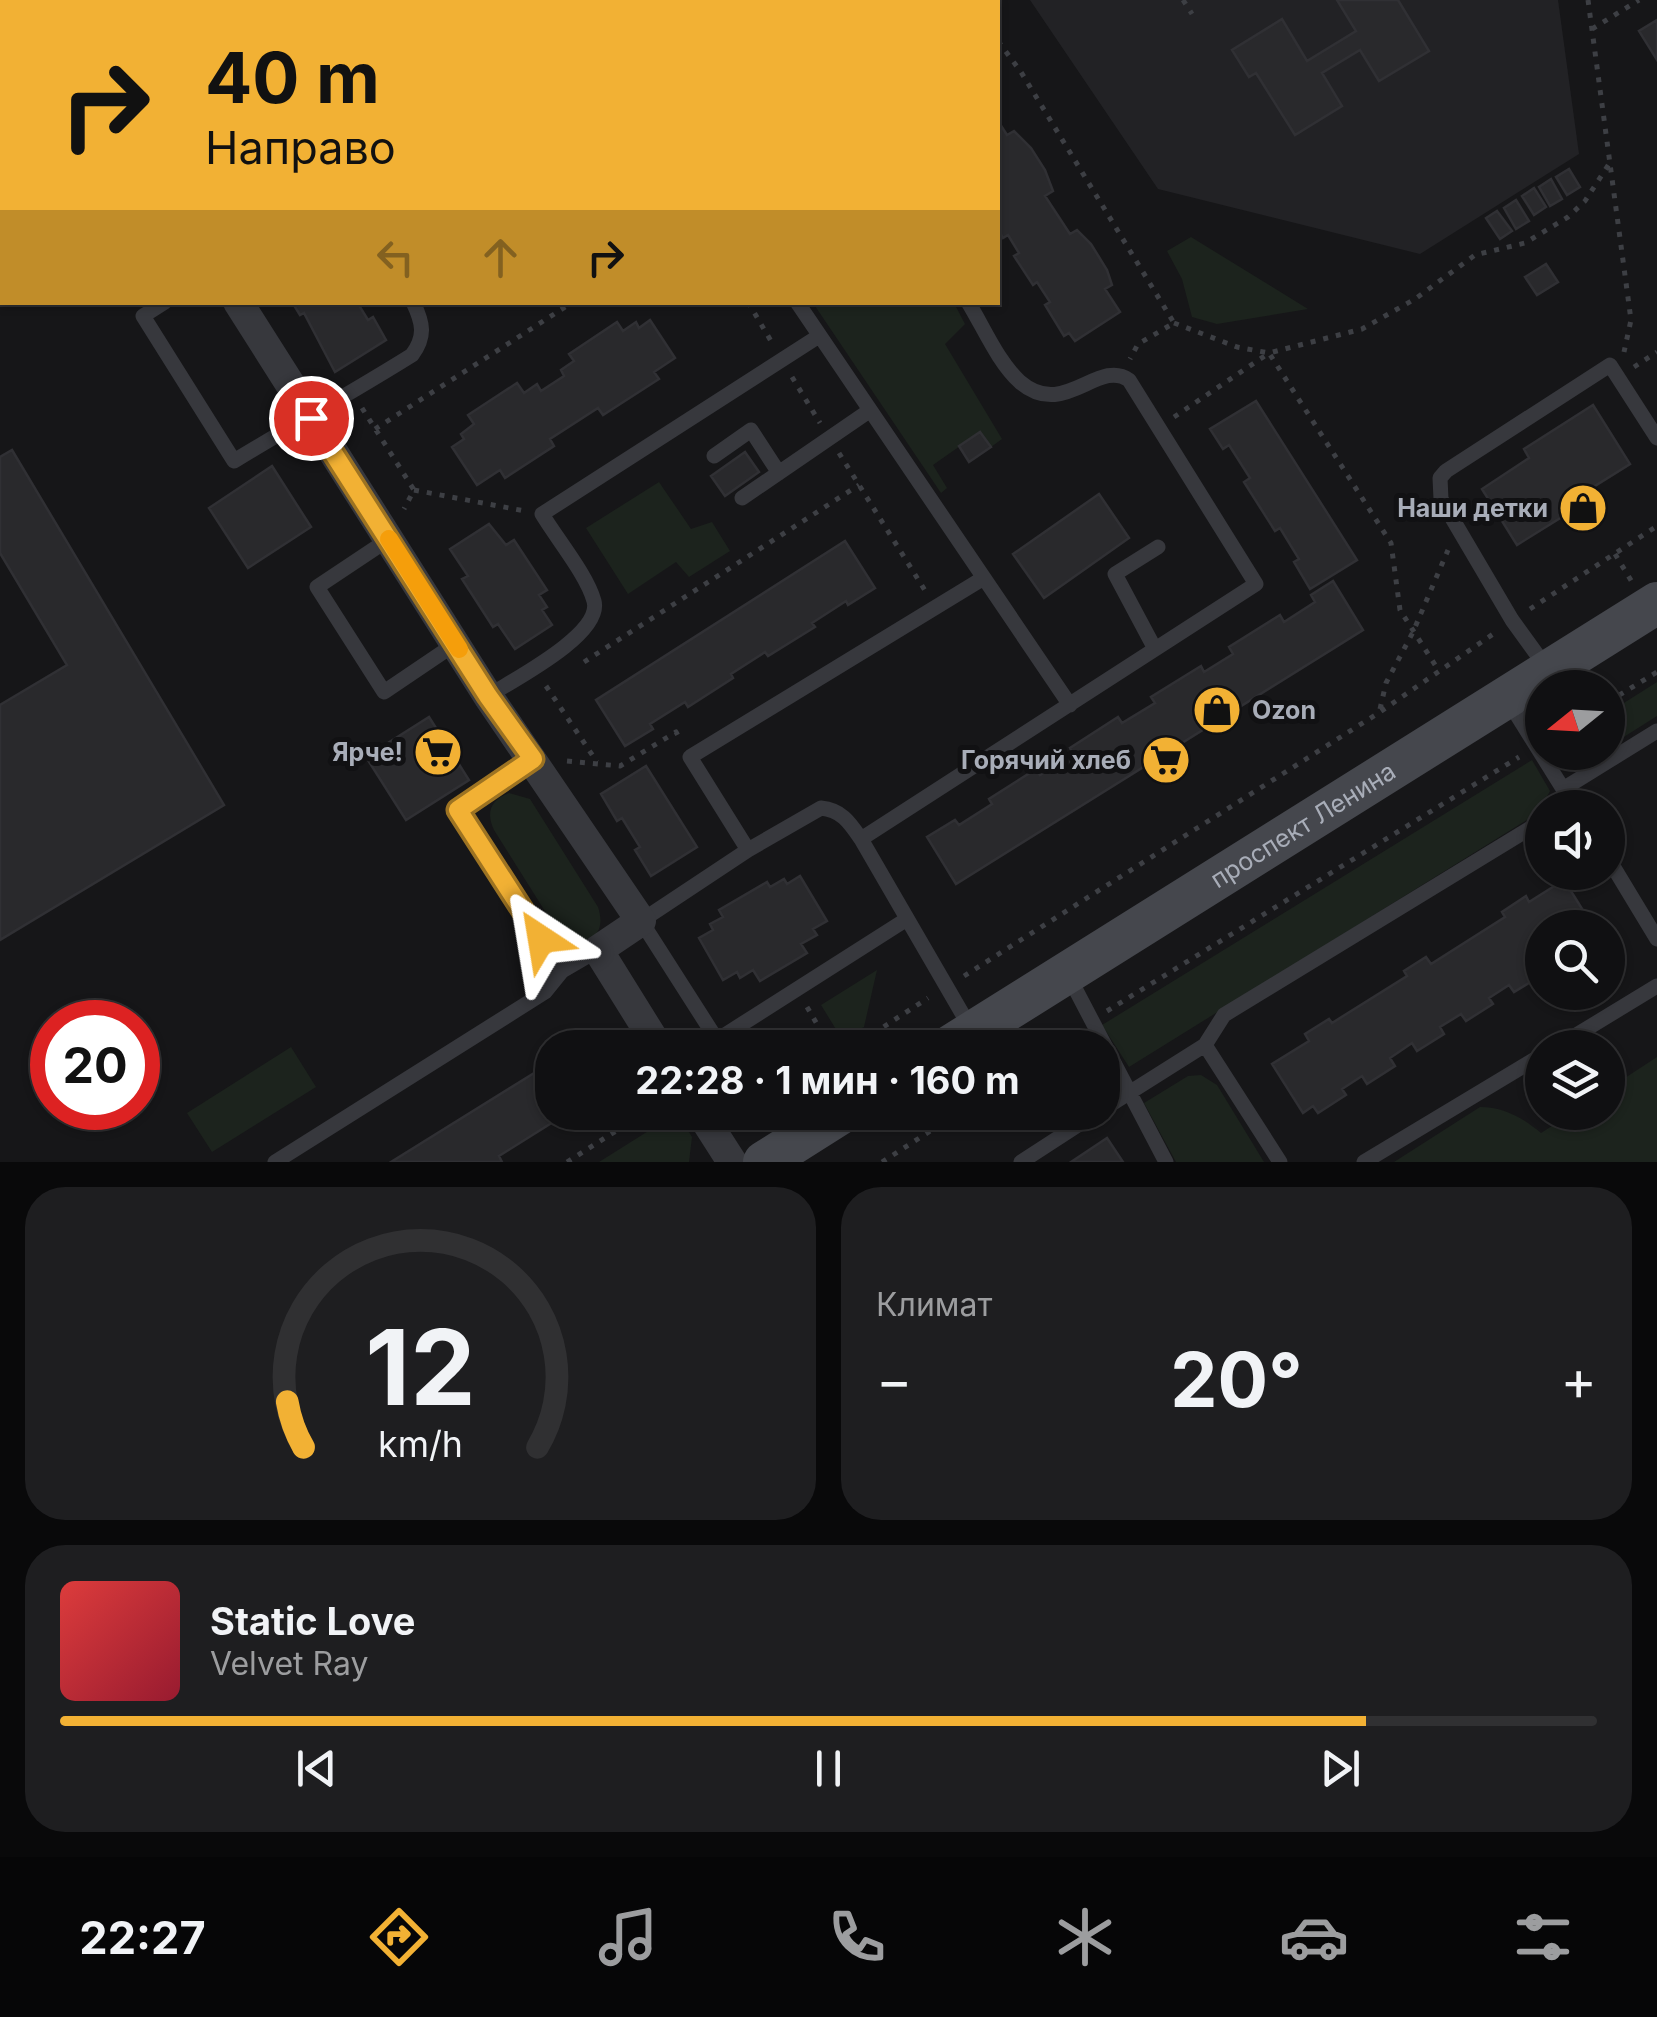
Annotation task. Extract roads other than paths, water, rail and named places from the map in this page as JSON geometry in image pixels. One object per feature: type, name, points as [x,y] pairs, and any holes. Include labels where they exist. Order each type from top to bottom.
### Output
[{"type":"main road","name":"проспект Ленина","points":[[1551,670],[1657,603]]},
{"type":"main road","name":"проспект Ленина","points":[[976,1030],[1525,687]]},
{"type":"main road","points":[[764,1162],[815,1130]]},
{"type":"street","points":[[240,305],[455,644],[641,921],[598,950],[648,1030]]},
{"type":"street","points":[[712,1130],[732,1162]]},
{"type":"lane","points":[[160,305],[143,316],[234,461],[412,356],[421,343],[422,322],[414,305]]},
{"type":"lane","points":[[799,305],[1070,704]]},
{"type":"lane","points":[[862,838],[1256,584],[1129,380],[1122,375],[1065,394],[1038,393],[1016,379],[970,305]]},
{"type":"lane","points":[[495,705],[579,637],[594,614],[594,602],[542,514],[820,336]]},
{"type":"lane","points":[[1548,670],[1512,620],[1442,500],[1438,486],[1446,471],[1610,365],[1657,438]]},
{"type":"lane","points":[[742,498],[869,411]]},
{"type":"lane","points":[[714,456],[750,430],[780,473]]},
{"type":"lane","points":[[389,539],[318,587],[336,617],[384,692],[455,644]]},
{"type":"lane","points":[[1154,650],[1115,574],[1158,547]]},
{"type":"lane","points":[[748,850],[690,757],[982,579]]},
{"type":"lane","points":[[1507,699],[1562,790]]},
{"type":"lane","points":[[1584,790],[1657,731]]},
{"type":"lane","points":[[533,759],[458,810],[562,972]]},
{"type":"lane","points":[[908,919],[717,1040],[641,921],[748,850],[821,808],[831,809],[848,820],[862,838],[947,986],[958,1030]]},
{"type":"lane","points":[[1120,1099],[1205,1044],[1224,1015],[1525,831]]},
{"type":"lane","points":[[1625,885],[1657,939]]},
{"type":"lane","points":[[1642,912],[1657,902]]},
{"type":"lane","points":[[275,1162],[545,992],[562,972],[598,950]]},
{"type":"lane","points":[[1067,972],[1166,1162]]},
{"type":"lane","points":[[1585,1030],[1657,986]]},
{"type":"lane","points":[[1205,1044],[1280,1162]]},
{"type":"lane","points":[[1364,1162],[1525,1065]]},
{"type":"lane","points":[[1021,1162],[1071,1130]]},
{"type":"place","name":"Наши детки","points":[[1583,508]]},
{"type":"place","name":"Ozon","points":[[1217,710]]},
{"type":"place","name":"Ярче!","points":[[438,752]]},
{"type":"place","name":"Горячий хлеб","points":[[1166,760]]}]
